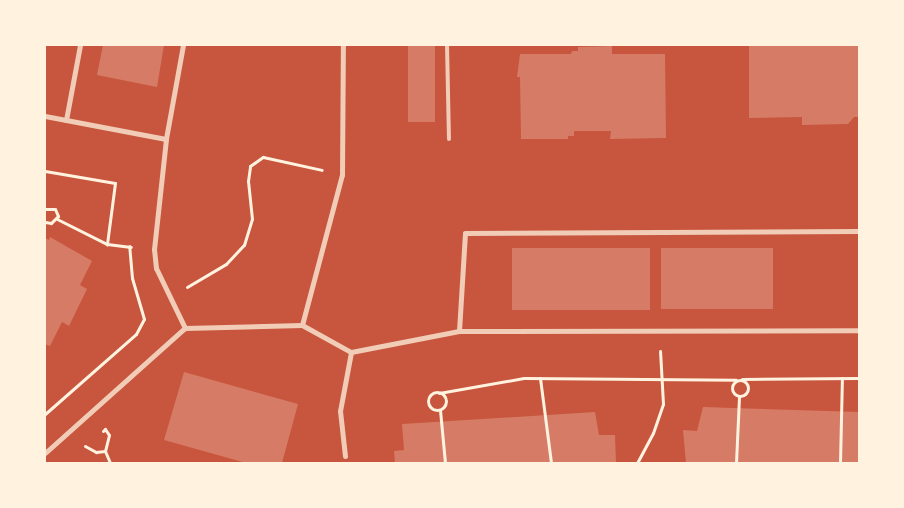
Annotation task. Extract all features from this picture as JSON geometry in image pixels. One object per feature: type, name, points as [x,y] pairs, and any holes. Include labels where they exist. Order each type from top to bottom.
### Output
[{"type":"street","points":[[66,120],[80,45]]},
{"type":"street","points":[[183,45],[166,139],[154,249],[156,268],[185,328]]},
{"type":"street","points":[[302,325],[342,175],[343,45]]},
{"type":"street","points":[[45,116],[166,139]]},
{"type":"street","points":[[459,331],[465,233],[859,231]]},
{"type":"street","points":[[45,453],[185,328],[302,325],[350,352],[459,331],[859,330]]},
{"type":"street","points":[[345,456],[340,411],[350,352]]},
{"type":"lane","points":[[447,45],[449,139]]},
{"type":"path","points":[[170,297],[226,264],[244,245],[252,219],[248,182],[250,166],[263,157],[342,175]]},
{"type":"path","points":[[45,171],[115,183],[107,244]]},
{"type":"path","points":[[45,209],[55,209],[57,219]]},
{"type":"path","points":[[57,219],[107,244],[154,249]]},
{"type":"path","points":[[45,222],[51,224],[57,219]]},
{"type":"path","points":[[45,414],[136,334],[144,319],[132,278],[130,246]]},
{"type":"path","points":[[637,463],[653,433],[663,404],[658,330]]},
{"type":"path","points":[[540,378],[550,463]]},
{"type":"path","points":[[440,410],[432,408],[429,403],[431,395],[540,378],[736,380],[859,378]]},
{"type":"path","points":[[840,463],[842,378]]},
{"type":"path","points":[[739,396],[748,390],[748,385],[742,379]]},
{"type":"path","points":[[736,380],[732,389],[739,396],[736,463]]},
{"type":"path","points":[[439,393],[446,401],[440,410],[445,463]]},
{"type":"path","points":[[105,429],[109,441],[105,450],[110,463]]},
{"type":"path","points":[[85,446],[96,452],[105,450]]},
{"type":"building","points":[[103,45],[164,45],[157,87],[97,75]]},
{"type":"building","points":[[408,45],[435,45],[435,122],[408,122]]},
{"type":"building","points":[[749,45],[859,45],[859,117],[854,117],[848,124],[802,125],[802,117],[749,118]]},
{"type":"building","points":[[612,46],[612,54],[665,54],[666,138],[610,139],[611,131],[574,131],[574,136],[568,136],[568,139],[521,139],[520,77],[517,77],[520,54],[571,54],[572,51],[578,51],[578,47]]},
{"type":"building","points":[[50,237],[92,261],[80,285],[87,289],[69,326],[62,322],[50,346],[45,344],[45,238],[49,240]]},
{"type":"building","points":[[512,248],[650,248],[650,310],[512,310]]},
{"type":"building","points":[[661,248],[773,248],[773,309],[661,309]]},
{"type":"building","points":[[184,372],[298,404],[282,463],[246,463],[164,440]]},
{"type":"building","points":[[703,407],[859,412],[859,463],[686,463],[683,430],[697,431]]},
{"type":"building","points":[[595,412],[599,435],[615,435],[616,463],[395,463],[394,451],[404,450],[402,424]]}]
